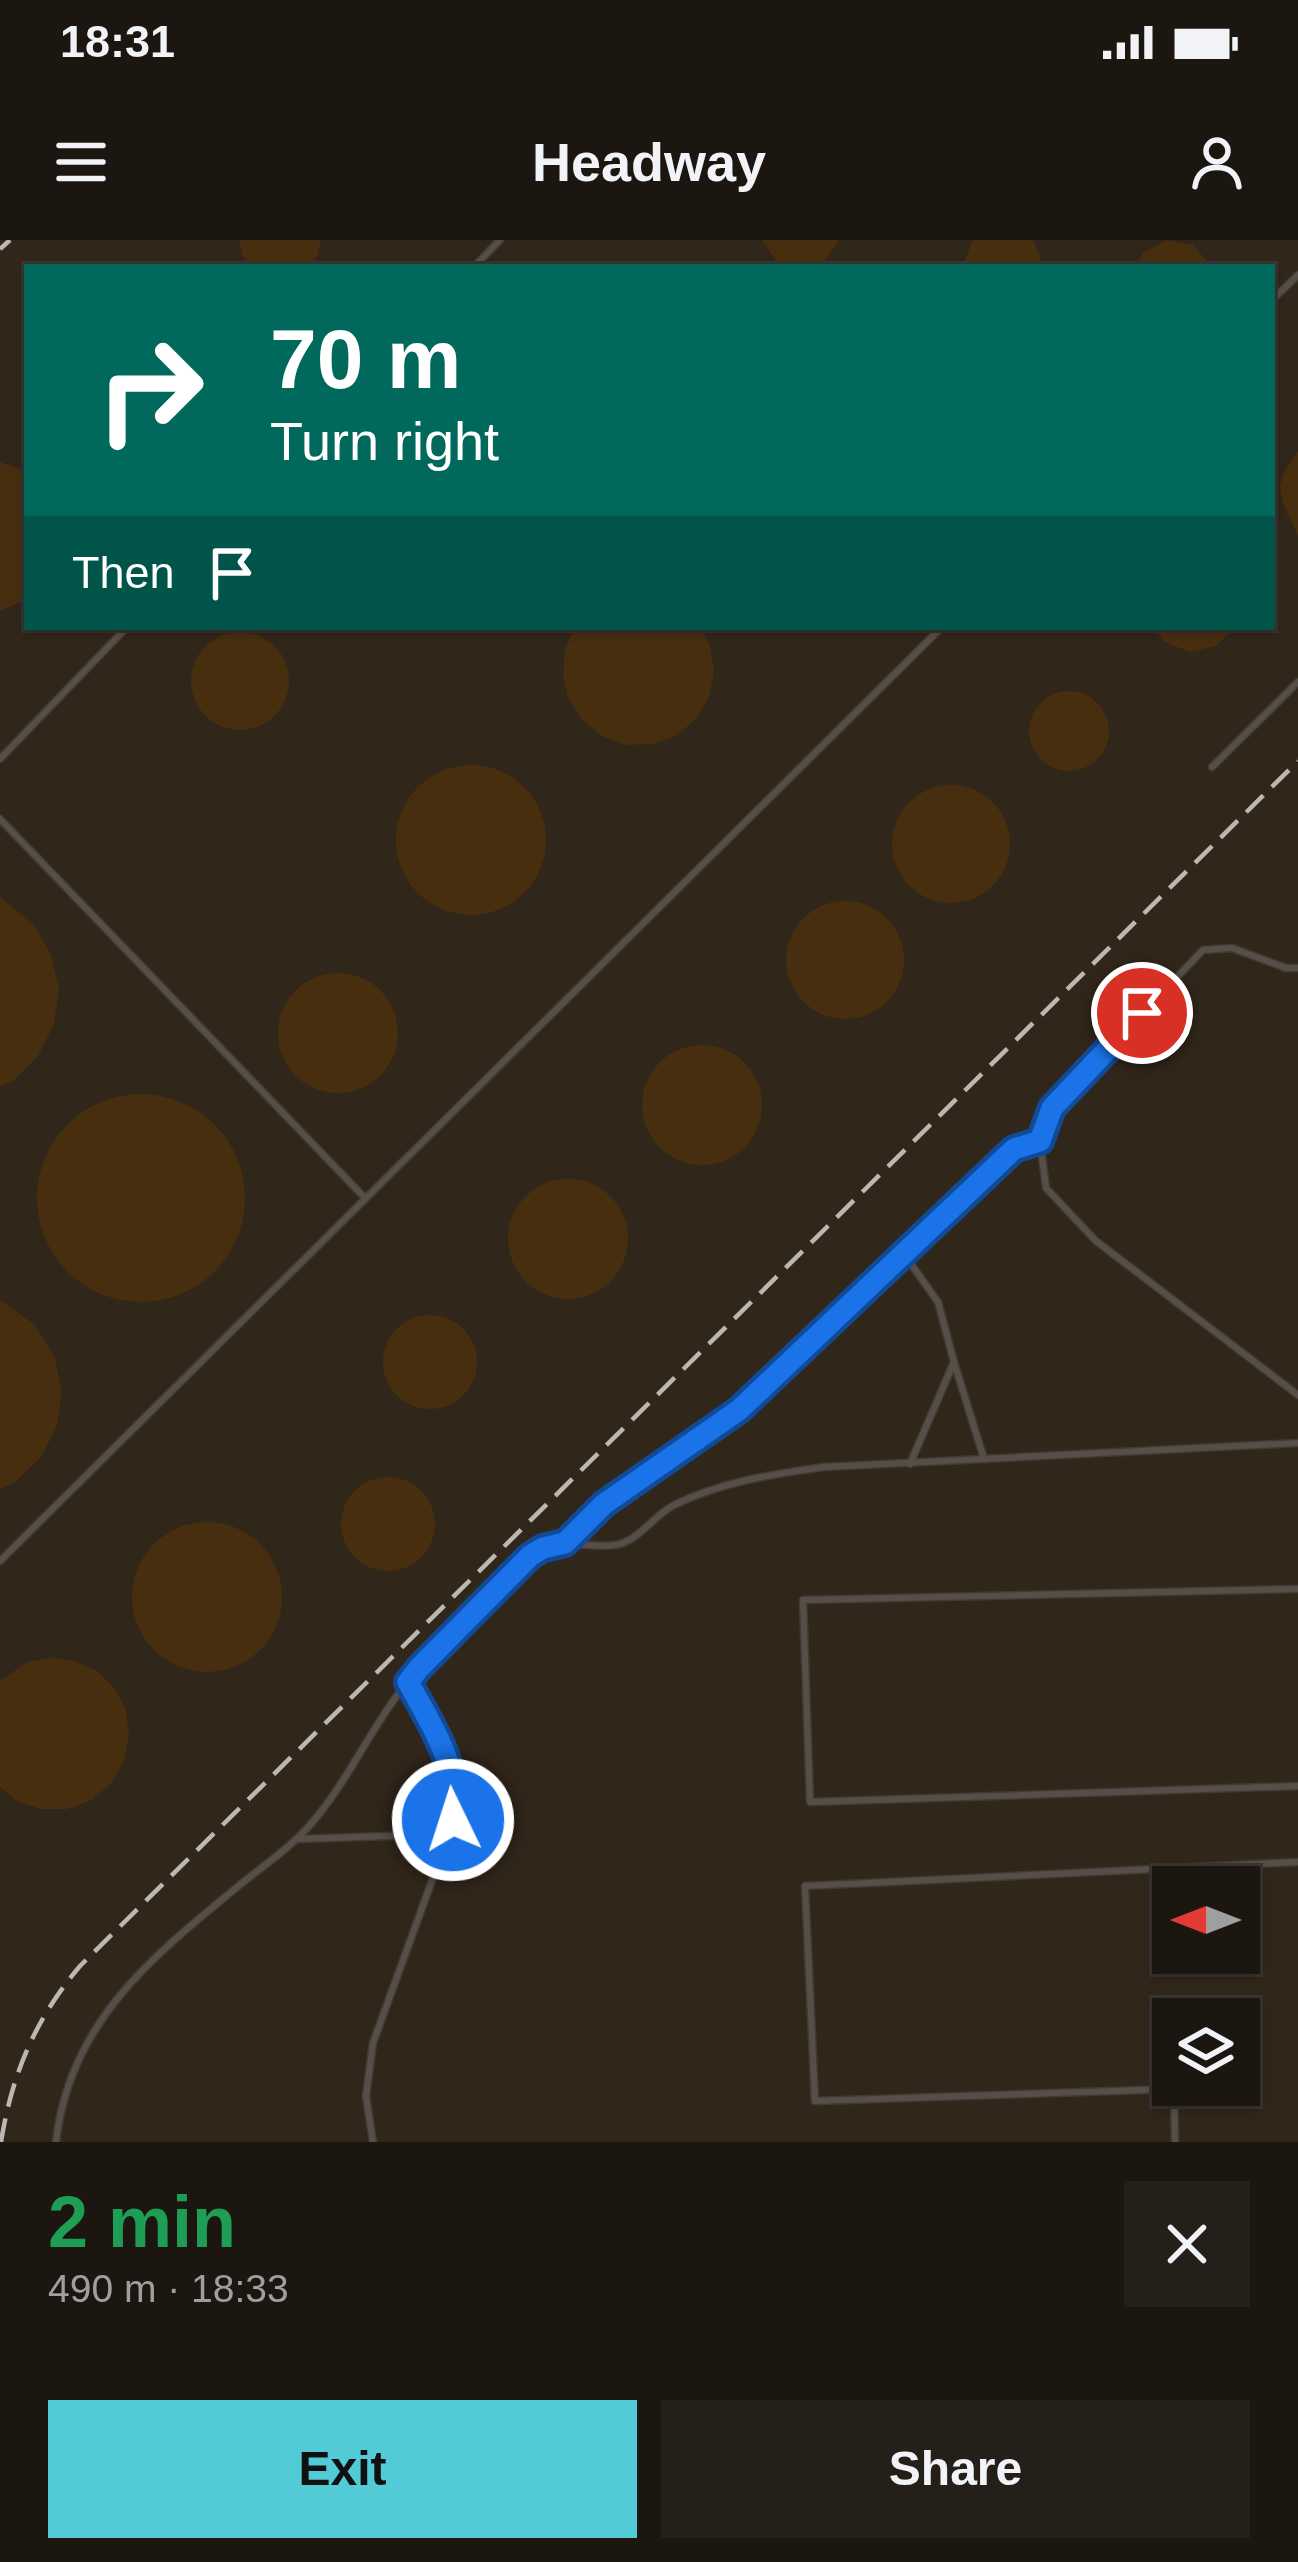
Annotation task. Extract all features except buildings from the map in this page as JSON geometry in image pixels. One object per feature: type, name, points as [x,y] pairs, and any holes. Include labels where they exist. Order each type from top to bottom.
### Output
[{"type":"lane","points":[[477,264],[500,240]]},
{"type":"lane","points":[[1275,297],[1298,275]]},
{"type":"lane","points":[[0,759],[124,630]]},
{"type":"lane","points":[[0,1561],[939,630]]},
{"type":"lane","points":[[1212,767],[1298,682]]},
{"type":"lane","points":[[0,819],[365,1197]]},
{"type":"lane","points":[[1298,968],[1232,948],[1203,950],[1052,1108],[1040,1141],[1046,1188],[1096,1240],[1298,1395]]},
{"type":"lane","points":[[565,1543],[604,1504],[716,1430],[1014,1149],[1040,1141]]},
{"type":"lane","points":[[904,1254],[938,1302],[985,1460]]},
{"type":"lane","points":[[910,1464],[954,1362]]},
{"type":"lane","points":[[56,2142],[79,2054],[116,1998],[179,1935],[298,1839],[326,1806],[408,1682],[450,1634],[543,1548],[565,1543],[614,1546],[628,1541],[671,1506],[754,1478],[824,1467],[1298,1443]]},
{"type":"lane","points":[[1298,1589],[803,1600],[810,1802],[1298,1786]]},
{"type":"lane","points":[[373,2142],[366,2096],[373,2043],[448,1834],[456,1799],[447,1752],[408,1682]]},
{"type":"lane","points":[[298,1839],[448,1834]]},
{"type":"lane","points":[[1175,2142],[1174,2089],[814,2101],[805,1886],[1298,1862]]},
{"type":"shaded area","points":[[0,240],[1298,240],[1298,2142],[0,2142]]},
{"type":"railway","points":[[0,249],[10,240]]},
{"type":"railway","points":[[1,2142],[28,2048],[50,2006],[80,1966],[1298,761]]},
{"type":"route","points":[[453,1820],[454,1776],[447,1752],[408,1682],[420,1667],[530,1556],[565,1543],[604,1504],[716,1430],[1014,1149],[1040,1141],[1052,1108],[1142,1013]]}]
